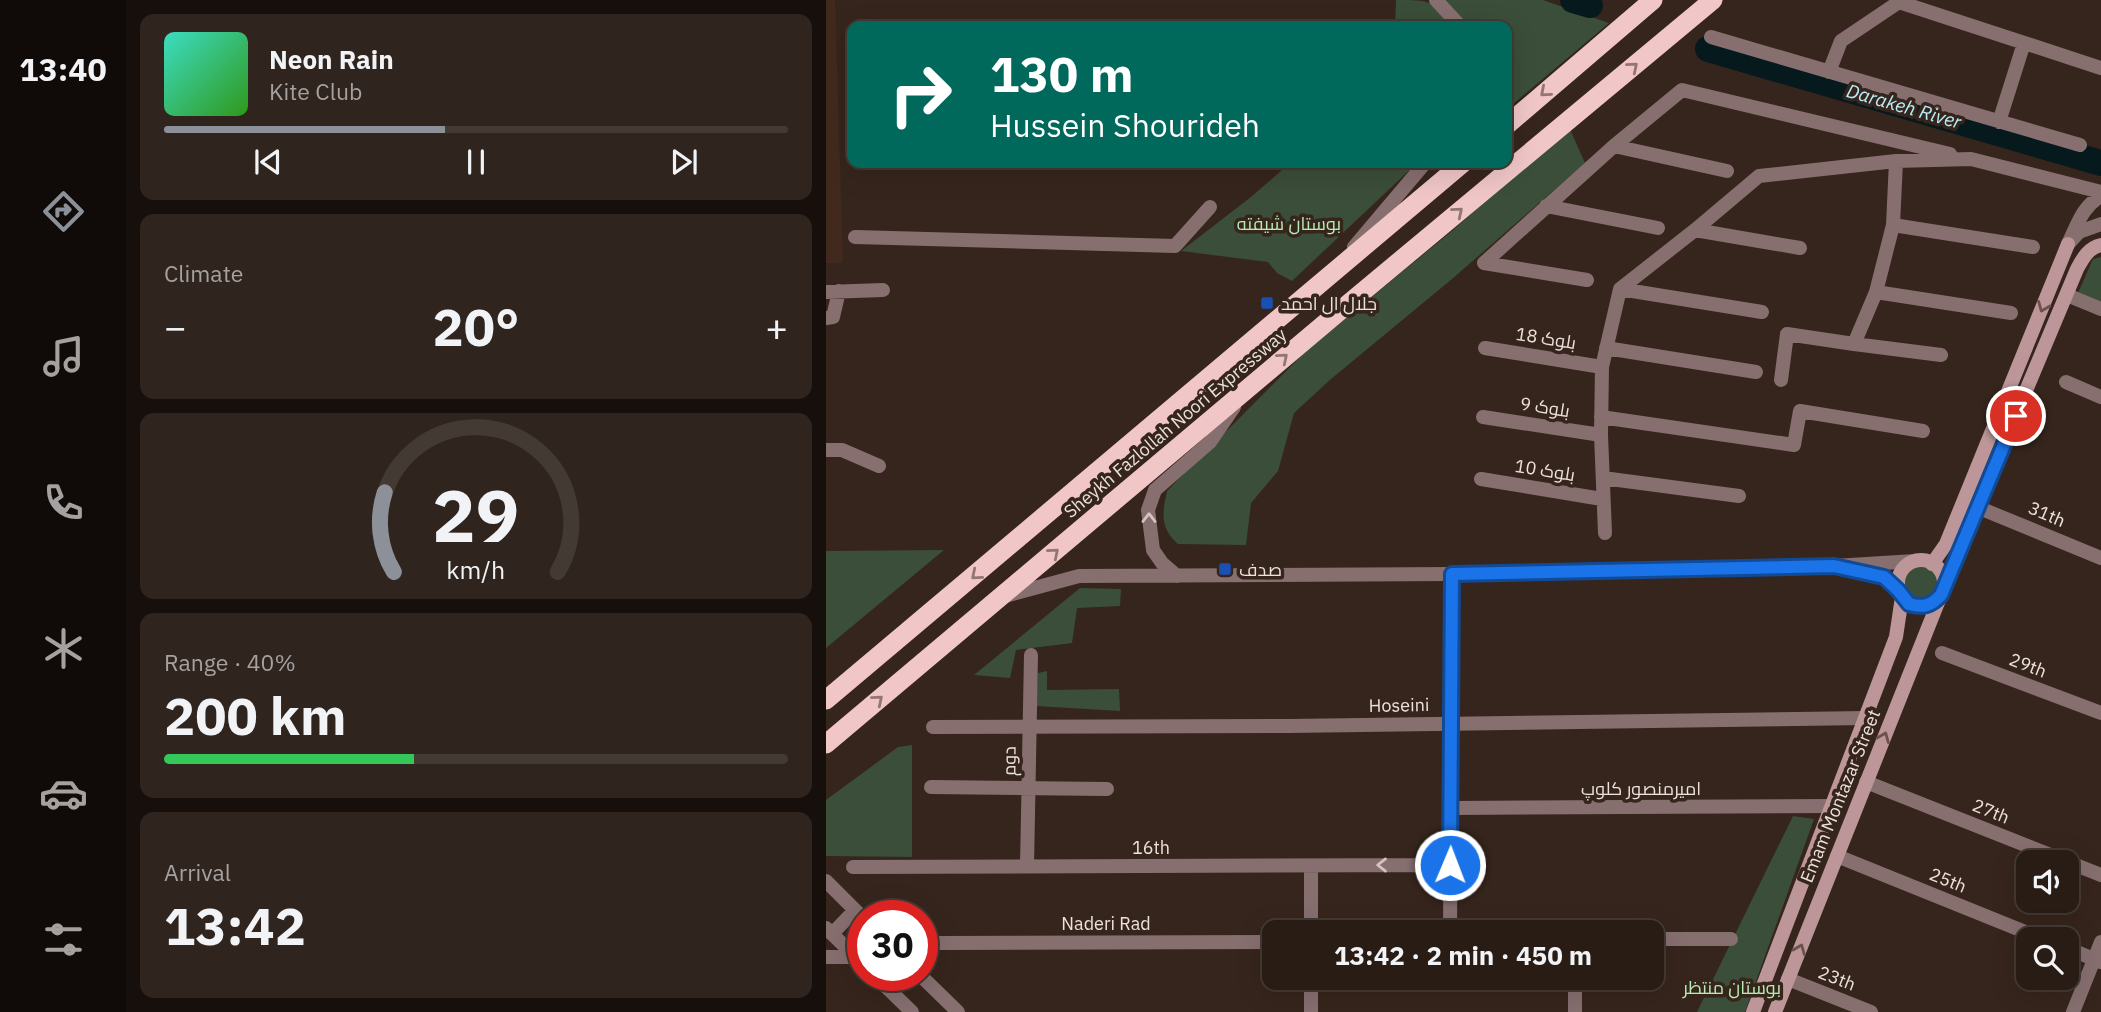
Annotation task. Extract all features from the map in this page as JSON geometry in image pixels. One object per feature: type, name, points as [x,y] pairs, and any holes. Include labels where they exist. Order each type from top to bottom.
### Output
[{"type":"highway","points":[[1512,121],[1653,0]]},
{"type":"highway","name":"Sheykh Fazlollah Noori Expressway","points":[[826,744],[1713,0]]},
{"type":"highway","name":"Sheykh Fazlollah Noori Expressway","points":[[826,700],[1457,168]]},
{"type":"main road","points":[[1932,564],[1946,544],[2068,244]]},
{"type":"main road","name":"Emam Montazar Street","points":[[1775,1012],[1977,506],[2085,255],[2101,245]]},
{"type":"main road","points":[[1915,561],[1932,564],[1943,578],[1942,591],[1935,602],[1927,606],[1909,604],[1900,594],[1900,572],[1915,561]]},
{"type":"main road","name":"Emam Montazar Street","points":[[1753,1012],[1896,637],[1900,594]]},
{"type":"main road","points":[[826,693],[848,682]]},
{"type":"street","points":[[1436,0],[1455,21]]},
{"type":"street","points":[[1829,72],[1841,41],[1899,2],[2101,68]]},
{"type":"street","points":[[1711,37],[2080,145]]},
{"type":"street","points":[[1999,122],[2024,43]]},
{"type":"street","points":[[1587,280],[1485,263],[1614,146],[1682,90],[1971,159],[2101,194]]},
{"type":"street","points":[[1614,146],[1727,171]]},
{"type":"street","points":[[1605,533],[1602,499],[1602,367],[1619,289],[1759,176],[1896,161],[1971,159]]},
{"type":"street","points":[[1854,344],[1876,292],[1893,225],[1896,161]]},
{"type":"street","points":[[1328,278],[1422,168]]},
{"type":"street","points":[[2068,244],[2084,210],[2101,194]]},
{"type":"street","points":[[1546,206],[1658,228]]},
{"type":"street","points":[[855,237],[1175,246],[1210,207]]},
{"type":"street","points":[[2068,244],[2079,232],[2101,224]]},
{"type":"street","points":[[1893,225],[2033,247]]},
{"type":"street","points":[[1695,230],[1800,248]]},
{"type":"street","points":[[1619,289],[1762,312]]},
{"type":"street","points":[[826,318],[833,317],[833,291],[883,290]]},
{"type":"street","points":[[1876,292],[2011,313]]},
{"type":"street","points":[[2067,295],[2101,309]]},
{"type":"street","points":[[1781,380],[1787,334],[1941,355]]},
{"type":"street","name":"بلوک 18","points":[[1485,348],[1602,367]]},
{"type":"street","points":[[1606,348],[1756,372]]},
{"type":"street","points":[[2066,382],[2101,397]]},
{"type":"street","points":[[1177,576],[1162,563],[1153,550],[1148,510],[1155,490],[1210,442],[1248,389]]},
{"type":"street","points":[[1601,417],[1794,445],[1800,411],[1923,431]]},
{"type":"street","name":"بلوک 9","points":[[1483,417],[1601,435]]},
{"type":"street","points":[[826,450],[842,450],[879,466]]},
{"type":"street","points":[[1603,478],[1739,496]]},
{"type":"street","name":"بلوک 10","points":[[1481,479],[1602,499]]},
{"type":"street","name":"31th","points":[[1977,506],[2101,558]]},
{"type":"street","points":[[1001,597],[1079,576],[1452,574],[1834,566],[1915,561]]},
{"type":"street","points":[[1834,566],[1884,577],[1900,594]]},
{"type":"street","points":[[1450,920],[1452,574]]},
{"type":"street","name":"29th","points":[[1942,653],[2101,713]]},
{"type":"street","name":"دوم","points":[[1027,866],[1031,655]]},
{"type":"street","name":"Hoseini","points":[[933,727],[1866,718]]},
{"type":"street","name":"27th","points":[[1866,782],[2101,875]]},
{"type":"street","points":[[931,787],[1107,789]]},
{"type":"street","name":"امیرمنصور کلوپ","points":[[1451,808],[1832,806]]},
{"type":"street","name":"25th","points":[[1837,856],[2016,928]]},
{"type":"street","name":"16th","points":[[853,867],[1450,865]]},
{"type":"street","points":[[1311,866],[1311,920]]},
{"type":"street","points":[[826,881],[847,902]]},
{"type":"street","points":[[847,921],[829,931],[847,949]]},
{"type":"street","points":[[1664,939],[1731,939]]},
{"type":"street","name":"Naderi Rad","points":[[939,943],[1262,942]]},
{"type":"street","points":[[2073,1012],[2098,961],[2101,942]]},
{"type":"street","points":[[2079,953],[2098,961]]},
{"type":"street","points":[[826,957],[847,960]]},
{"type":"street","name":"23th","points":[[1788,979],[1871,1012]]},
{"type":"street","points":[[1311,990],[1311,1012]]},
{"type":"street","points":[[1575,1012],[1576,990]]},
{"type":"street","points":[[890,991],[912,1012]]},
{"type":"street","points":[[936,991],[958,1012]]},
{"type":"shaded area","points":[[826,0],[835,0],[843,263],[826,263]]},
{"type":"green space","points":[[1396,0],[1416,0],[1435,6],[1450,21],[1395,21]]},
{"type":"green space","points":[[1443,0],[1543,0],[1609,23],[1512,105],[1512,21],[1460,21]]},
{"type":"green space","points":[[1569,127],[1585,163],[1294,413],[1278,471],[1251,503],[1246,545],[1178,544],[1165,526],[1167,491],[1307,350],[1452,231]]},
{"type":"green space","name":"بوستان شیفته","points":[[1284,168],[1412,168],[1292,281],[1277,273],[1268,262],[1181,251]]},
{"type":"green space","points":[[2101,257],[2101,302],[2078,293],[2093,259]]},
{"type":"green space","points":[[944,550],[826,648],[826,551]]},
{"type":"green space","points":[[1921,566],[1934,571],[1939,584],[1934,597],[1921,602],[1908,597],[1903,584],[1908,571]]},
{"type":"green space","points":[[1080,588],[1121,589],[1120,606],[1077,608],[1072,643],[1016,650],[1010,678],[974,675]]},
{"type":"green space","points":[[1047,671],[1047,690],[1119,689],[1120,711],[1036,706],[1038,673]]},
{"type":"green space","points":[[912,745],[912,857],[826,856],[826,800],[898,747]]},
{"type":"green space","name":"بوستان منتظر","points":[[1793,816],[1814,819],[1745,1012],[1697,1012]]},
{"type":"waterway","name":"Darakeh River","points":[[1573,0],[1590,5]]},
{"type":"waterway","name":"Darakeh River","points":[[1708,49],[2101,163]]},
{"type":"place","name":"جلال ال احمد","points":[[1267,303]]},
{"type":"place","name":"صدف","points":[[1225,569]]},
{"type":"route","points":[[1450,865],[1452,574],[1834,566],[1884,577],[1909,604],[1927,606],[1941,595],[2016,416]]}]
